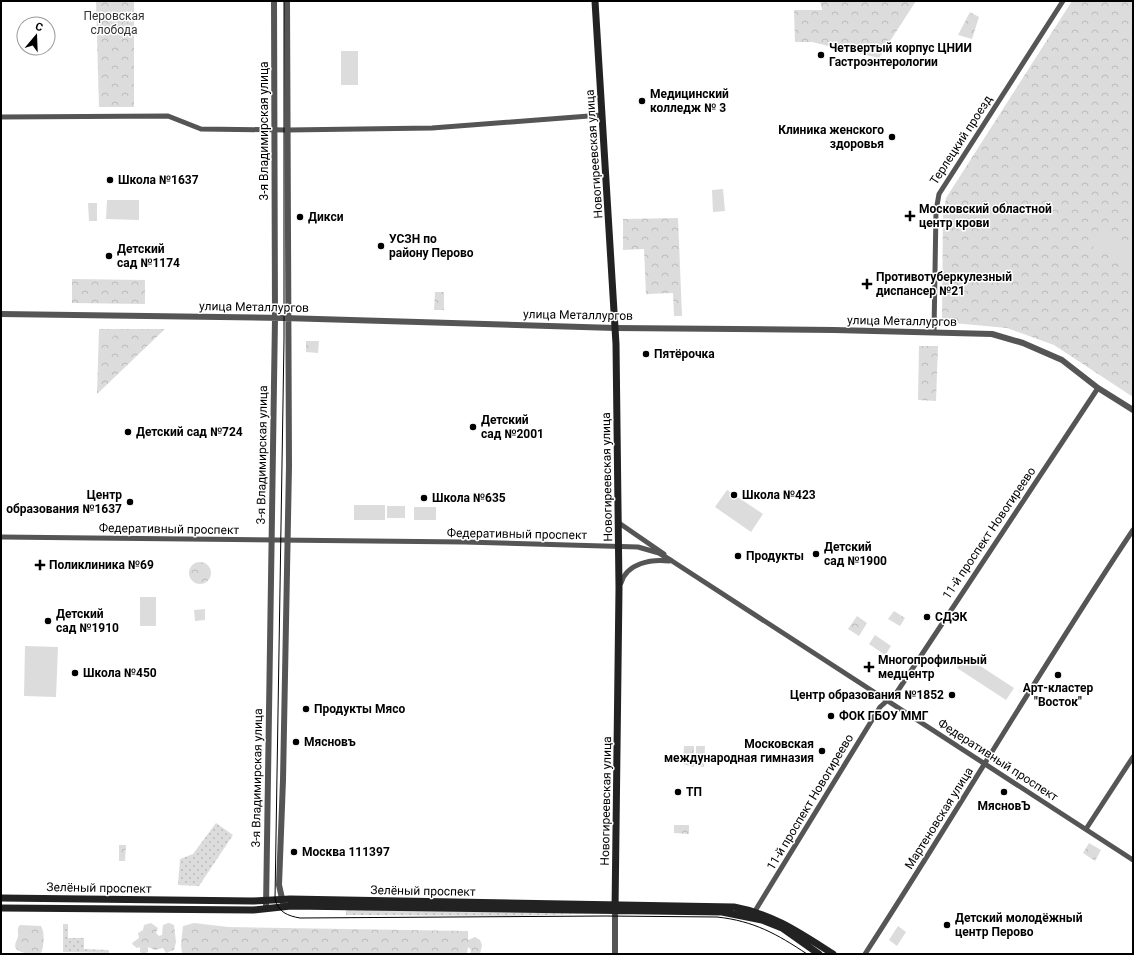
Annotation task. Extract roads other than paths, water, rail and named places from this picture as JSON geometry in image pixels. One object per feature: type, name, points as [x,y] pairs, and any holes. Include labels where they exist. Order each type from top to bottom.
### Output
[{"type":"main road","name":"Новогиреевская улица","points":[[595,1],[615,328],[619,523],[615,908]]},
{"type":"main road","name":"Зелёный проспект","points":[[1,898],[265,900],[283,902],[615,908],[722,912],[744,915],[782,928],[819,954]]},
{"type":"main road","name":"Зелёный проспект","points":[[1,908],[253,910],[266,908],[283,902]]},
{"type":"main road","name":"Зелёный проспект","points":[[615,908],[717,906],[755,911],[783,922],[833,954]]},
{"type":"street","name":"3-я Владимирская улица","points":[[266,908],[275,318],[274,1]]},
{"type":"street","name":"3-я Владимирская улица","points":[[283,902],[279,885],[283,780],[288,541],[287,1]]},
{"type":"street","name":"Терлецкий проезд","points":[[934,332],[936,211],[939,194],[1063,1]]},
{"type":"street","points":[[1,117],[168,116],[201,129],[288,130],[432,128],[602,115]]},
{"type":"street","name":"улица Металлургов","points":[[1,314],[288,318],[615,328],[992,334],[1023,342],[1062,360],[1098,388],[1133,410]]},
{"type":"street","name":"11-й проспект Новогиреево","points":[[755,911],[880,707],[897,692],[1098,388]]},
{"type":"street","points":[[619,523],[654,546],[672,561]]},
{"type":"street","name":"Мартеновская улица","points":[[865,954],[931,852],[1034,682],[1133,530]]},
{"type":"street","name":"Федеративный проспект","points":[[1,537],[458,542],[638,547],[659,553],[672,561],[1133,860]]},
{"type":"street","points":[[619,588],[626,572],[644,562],[660,560],[672,561]]},
{"type":"street","points":[[1086,829],[1133,757]]},
{"type":"street","name":"Новогиреевская улица","points":[[615,908],[615,954]]},
{"type":"tram line","points":[[284,1],[284,340],[275,899],[278,907],[284,913],[300,918],[606,916],[717,917],[754,925],[785,940],[807,954]]},
{"type":"place","name":"Четвертый корпус ЦНИИ Гастроэнтерологии","points":[[821,55]]},
{"type":"place","name":"Медицинский колледж № 3","points":[[642,101]]},
{"type":"place","name":"Клиника женского здоровья","points":[[892,137]]},
{"type":"place","name":"Школа №1637","points":[[110,180]]},
{"type":"place","name":"Московский областной центр крови","points":[[910,216]]},
{"type":"place","name":"Дикси","points":[[300,217]]},
{"type":"place","name":"УСЗН по району Перово","points":[[381,246]]},
{"type":"place","name":"Детский сад №1174","points":[[109,256]]},
{"type":"place","name":"Противотуберкулезный диспансер №21","points":[[867,284]]},
{"type":"place","name":"Пятёрочка","points":[[646,354]]},
{"type":"place","name":"Детский сад №2001","points":[[473,427]]},
{"type":"place","name":"Детский сад №724","points":[[128,432]]},
{"type":"place","name":"Школа №423","points":[[734,495]]},
{"type":"place","name":"Школа №635","points":[[424,498]]},
{"type":"place","name":"Центр образования №1637","points":[[130,502]]},
{"type":"place","name":"Детский сад №1900","points":[[816,554]]},
{"type":"place","name":"Продукты","points":[[738,556]]},
{"type":"place","name":"Поликлиника №69","points":[[40,565]]},
{"type":"place","name":"СДЭК","points":[[927,617]]},
{"type":"place","name":"Детский сад №1910","points":[[48,621]]},
{"type":"place","name":"Многопрофильный медцентр","points":[[869,667]]},
{"type":"place","name":"Школа №450","points":[[75,673]]},
{"type":"place","name":"Арт-кластер \"Восток\"","points":[[1058,675]]},
{"type":"place","name":"Центр образования №1852","points":[[952,695]]},
{"type":"place","name":"Продукты Мясо","points":[[306,709]]},
{"type":"place","name":"ФОК ГБОУ ММГ","points":[[831,716]]},
{"type":"place","name":"Мясновъ","points":[[296,742]]},
{"type":"place","name":"Московская международная гимназия","points":[[822,751]]},
{"type":"place","name":"ТП","points":[[678,792]]},
{"type":"place","name":"МясновЪ","points":[[1004,792]]},
{"type":"place","name":"Москва 111397","points":[[294,852]]},
{"type":"place","name":"Детский молодёжный центр Перово","points":[[947,925]]},
{"type":"park label","name":"Перовская слобода","points":[[114,23]]}]
